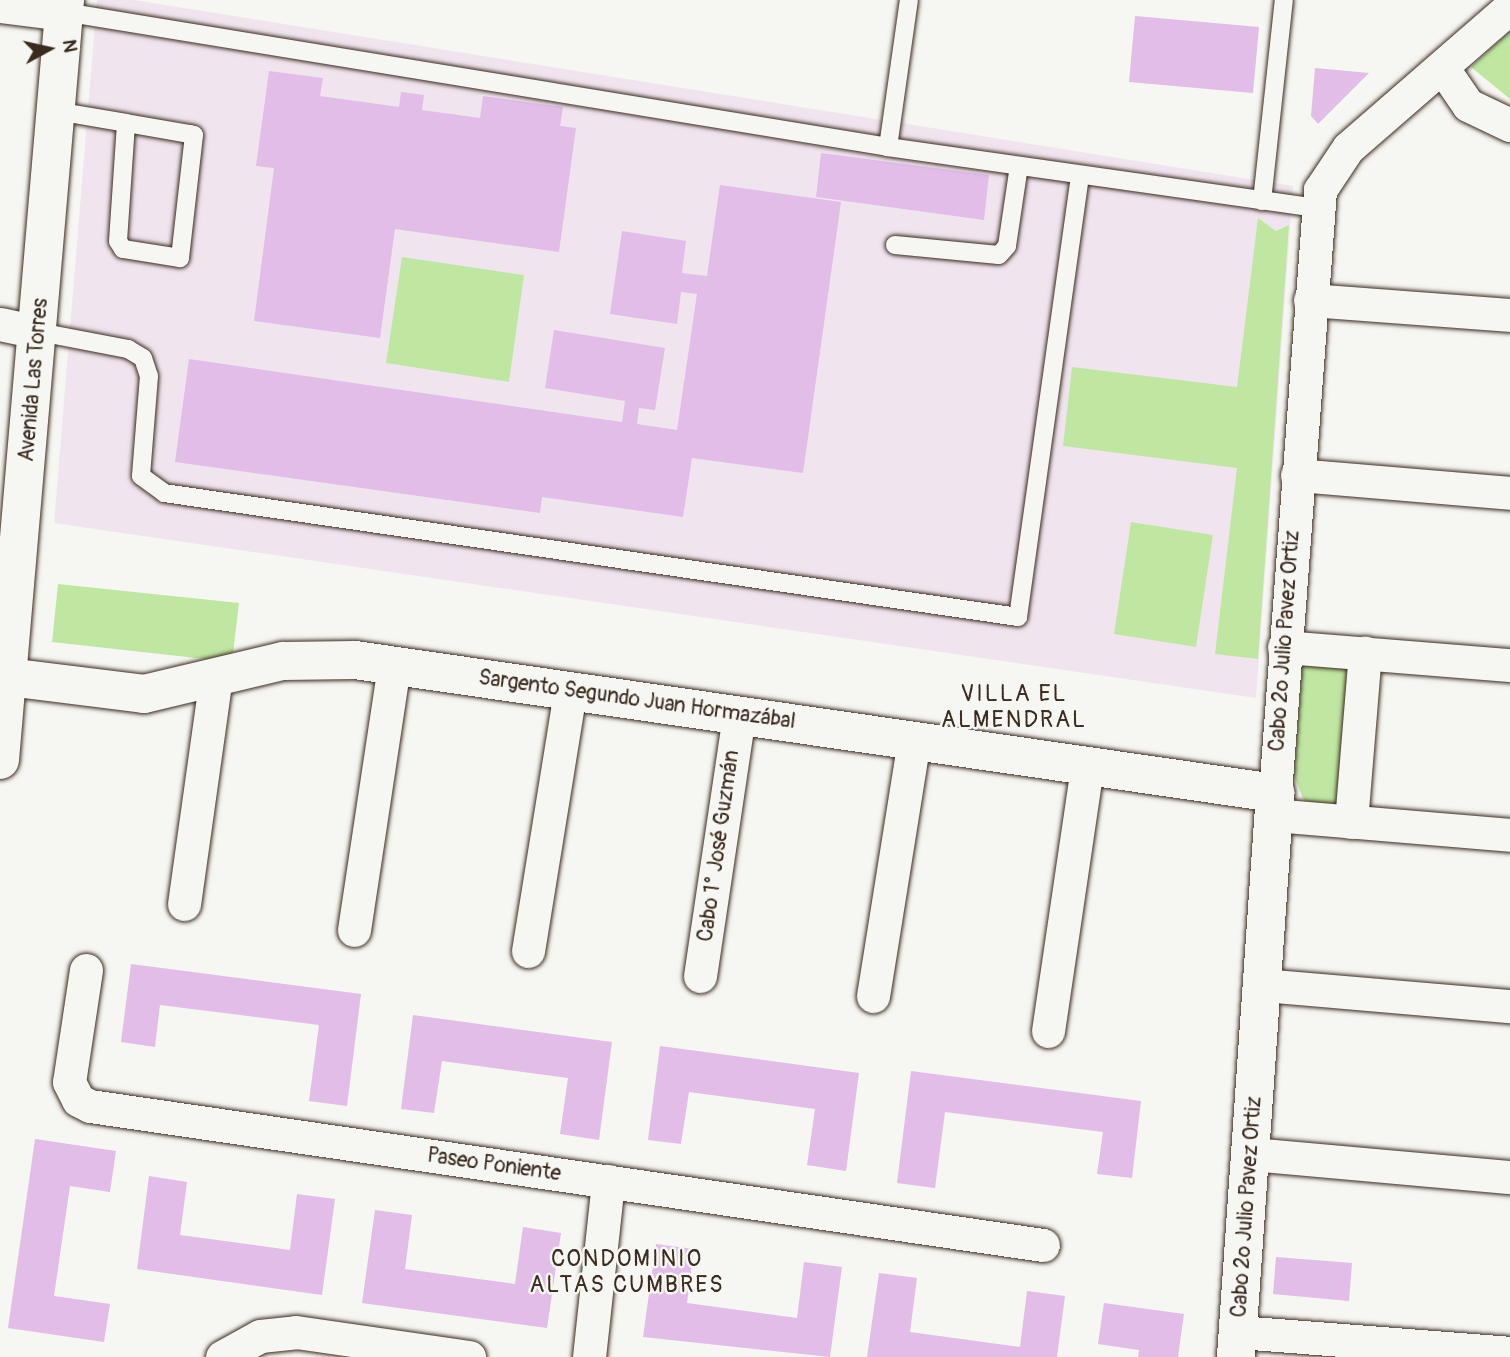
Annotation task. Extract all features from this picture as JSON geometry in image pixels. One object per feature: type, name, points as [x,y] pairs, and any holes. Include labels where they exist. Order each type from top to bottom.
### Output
[{"type":"street","points":[[0,2],[65,6]]},
{"type":"street","name":"Avenida Las Torres","points":[[0,760],[3,677],[39,332],[65,6]]},
{"type":"street","name":"Cabo 2º Julio Pavez Ortiz","points":[[1237,1345],[1263,985],[1283,647],[1317,208],[1336,160],[1442,67],[1500,7]]},
{"type":"street","points":[[1442,67],[1468,104],[1510,125]]},
{"type":"street","points":[[1310,300],[1510,315]]},
{"type":"street","points":[[0,324],[39,332]]},
{"type":"street","points":[[1297,475],[1510,493]]},
{"type":"street","points":[[1283,647],[1510,666]]},
{"type":"street","points":[[1352,822],[1365,653]]},
{"type":"street","name":"Sargento Segundo Juan Hormazábal","points":[[3,677],[124,694],[216,675],[316,659],[394,665],[1087,766],[1274,804]]},
{"type":"street","points":[[354,930],[394,665]]},
{"type":"street","points":[[184,904],[216,675]]},
{"type":"street","points":[[528,951],[570,691]]},
{"type":"street","name":"Cabo 1° José Guzmán","points":[[700,976],[739,715]]},
{"type":"street","points":[[873,996],[914,741]]},
{"type":"street","points":[[1048,1031],[1087,766]]},
{"type":"street","points":[[1274,804],[1352,822],[1510,835]]},
{"type":"street","name":"Paseo Poniente","points":[[86,970],[69,1082],[83,1104],[1043,1245]]},
{"type":"street","points":[[1263,985],[1510,1006]]},
{"type":"street","points":[[1251,1154],[1510,1177]]},
{"type":"street","points":[[589,1357],[608,1181]]},
{"type":"street","points":[[222,1357],[260,1336],[296,1332],[469,1357]]},
{"type":"street","points":[[1237,1345],[1510,1353]]},
{"type":"lane","points":[[888,146],[909,0]]},
{"type":"lane","points":[[1262,201],[1284,0]]},
{"type":"lane","points":[[65,6],[888,146],[1317,208]]},
{"type":"lane","points":[[56,111],[126,123],[195,138],[180,258],[123,249],[118,240],[126,123]]},
{"type":"lane","points":[[894,244],[999,255],[1007,246],[1019,166]]},
{"type":"lane","points":[[39,332],[128,349],[143,358],[149,376],[141,476],[164,493],[1018,617],[1080,175]]},
{"type":"shaded area","points":[[97,0],[134,0],[1293,186],[1256,698],[54,523]]},
{"type":"green space","points":[[1510,31],[1510,99],[1471,67]]},
{"type":"green space","points":[[1258,218],[1276,231],[1289,225],[1258,659],[1215,654],[1237,468],[1063,446],[1072,367],[1237,387]]},
{"type":"green space","points":[[402,257],[524,275],[509,382],[386,363]]},
{"type":"green space","points":[[1131,522],[1213,535],[1196,647],[1114,634]]},
{"type":"green space","points":[[58,584],[239,603],[232,662],[52,642]]},
{"type":"green space","points":[[1303,658],[1359,661],[1348,814],[1308,811],[1294,776]]},
{"type":"building","points":[[1135,16],[1259,27],[1253,93],[1129,82]]},
{"type":"building","points":[[1315,68],[1369,73],[1318,124],[1311,116]]},
{"type":"building","points":[[269,71],[323,78],[320,96],[399,107],[401,92],[424,95],[422,110],[480,118],[483,96],[563,107],[560,126],[576,128],[559,252],[395,229],[380,338],[254,321],[274,168],[256,166]]},
{"type":"building","points":[[821,153],[989,175],[984,220],[816,197]]},
{"type":"building","points":[[720,185],[841,202],[803,473],[692,458],[683,517],[542,497],[540,513],[175,462],[189,359],[622,422],[625,401],[545,388],[554,330],[665,348],[655,410],[639,408],[637,424],[677,430],[697,294],[681,292],[677,324],[610,314],[622,231],[686,241],[682,273],[707,276]]},
{"type":"building","points":[[131,964],[361,994],[347,1106],[309,1101],[319,1025],[160,1005],[155,1047],[121,1042]]},
{"type":"building","points":[[413,1015],[612,1042],[599,1140],[560,1134],[568,1078],[442,1061],[434,1113],[401,1109]]},
{"type":"building","points":[[660,1046],[859,1073],[846,1171],[807,1165],[815,1109],[689,1092],[681,1144],[648,1140]]},
{"type":"building","points":[[911,1071],[1141,1101],[1132,1178],[1097,1174],[1103,1132],[945,1112],[935,1188],[897,1183]]},
{"type":"building","points":[[35,1139],[116,1151],[110,1192],[70,1186],[54,1296],[110,1304],[104,1342],[8,1328]]},
{"type":"building","points":[[149,1176],[187,1182],[180,1235],[290,1250],[297,1194],[335,1199],[322,1295],[137,1269]]},
{"type":"building","points":[[375,1210],[412,1215],[405,1269],[515,1284],[523,1227],[561,1233],[547,1328],[362,1303]]},
{"type":"building","points":[[656,1244],[694,1249],[687,1303],[797,1318],[804,1262],[842,1267],[830,1357],[643,1337]]},
{"type":"building","points":[[1276,1257],[1352,1263],[1349,1301],[1273,1294]]},
{"type":"building","points":[[879,1273],[917,1278],[910,1332],[1020,1347],[1027,1291],[1065,1296],[1057,1357],[867,1357]]},
{"type":"building","points":[[1104,1303],[1184,1314],[1178,1357],[1138,1357],[1139,1350],[1098,1344]]},
{"type":"district","name":"VILLA EL ALMENDRAL","points":[[1014,707]]},
{"type":"district","name":"CONDOMINIO ALTAS CUMBRES","points":[[627,1272]]}]
